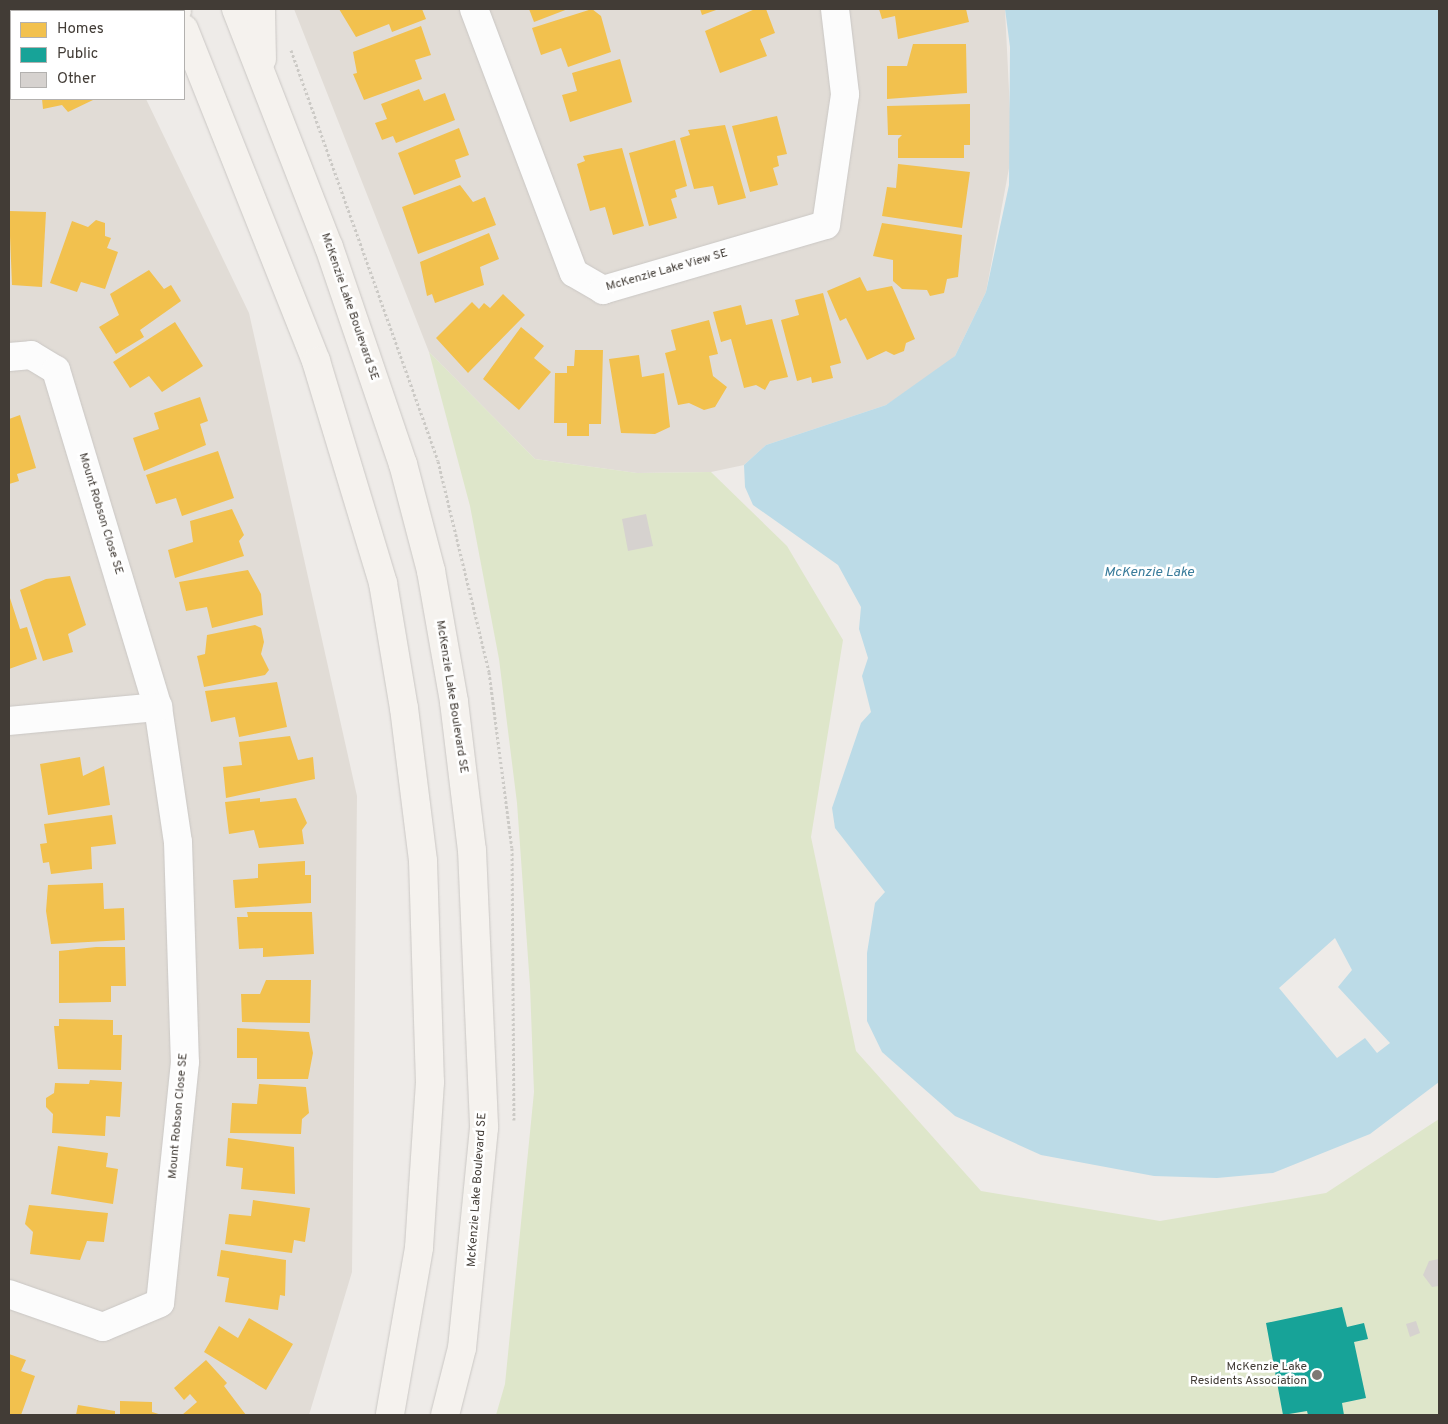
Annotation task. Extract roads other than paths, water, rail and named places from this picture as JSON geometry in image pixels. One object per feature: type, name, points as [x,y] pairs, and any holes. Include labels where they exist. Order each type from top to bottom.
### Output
[{"type":"main road","name":"McKenzie Lake Boulevard SE","points":[[236,9],[329,247],[403,464],[431,571],[454,702],[472,850],[484,1128],[463,1338],[445,1415]]},
{"type":"main road","points":[[261,9],[263,80]]},
{"type":"main road","points":[[185,32],[316,361],[383,583],[404,708],[423,861],[430,1082],[419,1248],[390,1415]]},
{"type":"street","name":"McKenzie Lake View SE","points":[[474,9],[574,273],[603,290],[826,225],[845,94],[835,9]]},
{"type":"street","name":"Mount Robson Close SE","points":[[9,357],[31,355],[56,370],[158,707],[178,842],[185,1062],[160,1303],[103,1327],[9,1294]]},
{"type":"street","points":[[9,721],[158,707]]},
{"type":"water","name":"McKenzie Lake","points":[[1005,9],[1439,9],[1439,1082],[1370,1134],[1273,1173],[1217,1178],[1154,1176],[1041,1155],[955,1116],[882,1052],[867,1021],[867,953],[875,903],[885,892],[835,828],[832,808],[861,723],[871,712],[862,676],[868,658],[859,629],[861,607],[838,565],[753,505],[745,487],[744,465],[766,445],[886,405],[955,356],[986,292],[1009,185],[1010,47]]},
{"type":"place","name":"McKenzie Lake Residents Association","points":[[1317,1375]]}]
